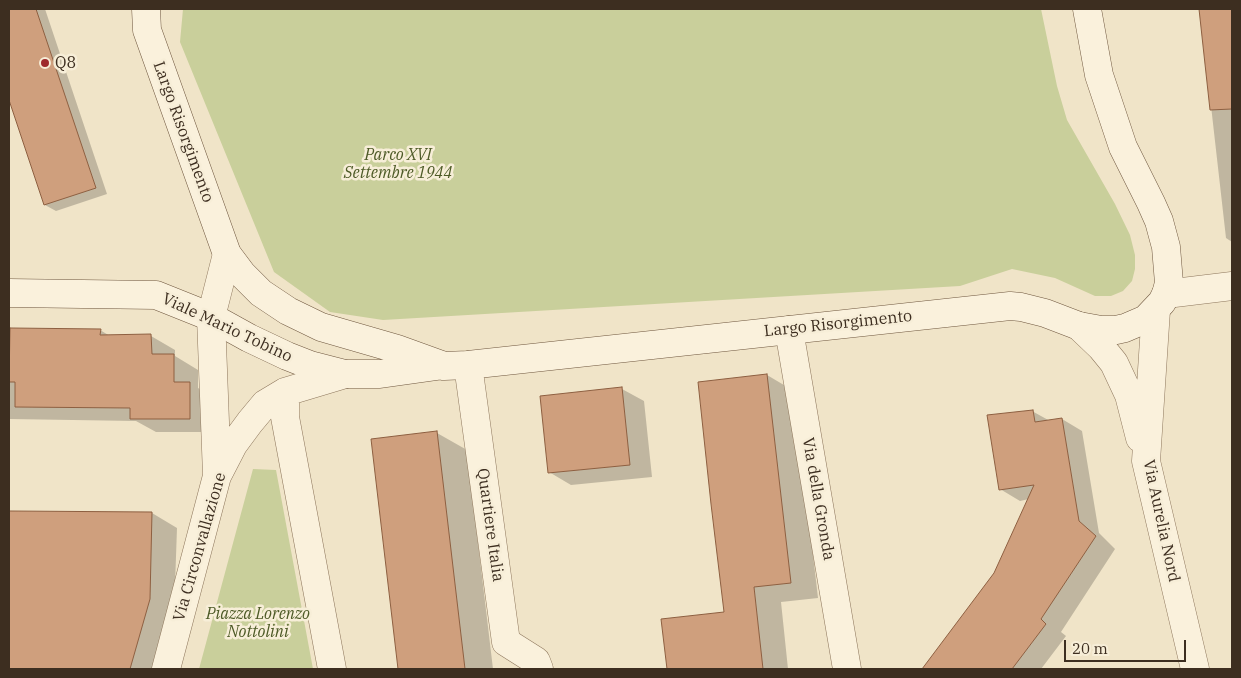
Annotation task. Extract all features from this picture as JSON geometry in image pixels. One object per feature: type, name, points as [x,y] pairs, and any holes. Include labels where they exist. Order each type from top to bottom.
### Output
[{"type":"street","name":"Largo Risorgimento","points":[[146,9],[147,30],[227,254],[242,274],[262,293],[288,311],[321,327],[397,349],[456,365],[1010,306],[1045,313],[1079,326],[1101,330],[1116,330],[1146,319],[1161,302]]},
{"type":"street","points":[[1087,9],[1099,75],[1123,147],[1159,221],[1166,248],[1169,283],[1161,302]]},
{"type":"street","points":[[217,476],[211,317],[227,254]]},
{"type":"street","points":[[1161,302],[1232,286]]},
{"type":"street","name":"Viale Mario Tobino","points":[[9,293],[156,295],[211,317],[287,356],[310,365],[345,374],[380,374],[456,365]]},
{"type":"street","name":"Via Aurelia Nord","points":[[1161,302],[1146,461],[1195,669]]},
{"type":"street","points":[[1079,326],[1101,347],[1114,363],[1121,376],[1129,395],[1146,461]]},
{"type":"street","name":"Via della Gronda","points":[[789,330],[847,669]]},
{"type":"street","name":"Quartiere Italia","points":[[456,365],[506,642],[536,661],[539,669]]},
{"type":"street","name":"Via Circonvallazione","points":[[166,669],[217,476],[234,445],[265,404],[285,392],[345,374]]},
{"type":"street","points":[[285,392],[285,417],[332,669]]},
{"type":"green space","name":"Parco XVI Settembre 1944","points":[[183,9],[1041,9],[1057,86],[1067,120],[1115,204],[1130,235],[1135,255],[1135,269],[1132,281],[1123,291],[1111,296],[1095,296],[1055,278],[1012,269],[960,286],[383,320],[330,312],[274,272],[180,42]]},
{"type":"green space","name":"Piazza Lorenzo Nottolini","points":[[253,469],[276,470],[313,669],[199,669]]},
{"type":"building","points":[[9,9],[36,9],[96,188],[44,205],[9,100]]},
{"type":"building","points":[[1199,9],[1232,9],[1232,109],[1210,110]]},
{"type":"building","points":[[10,328],[101,329],[100,335],[151,334],[152,354],[174,354],[174,382],[190,382],[190,419],[130,419],[130,408],[15,407],[15,382],[9,382]]},
{"type":"building","points":[[767,374],[791,583],[754,587],[763,669],[667,669],[661,619],[724,612],[698,382]]},
{"type":"building","points":[[622,387],[630,465],[548,473],[540,396]]},
{"type":"building","points":[[1033,410],[1035,422],[1062,418],[1079,521],[1096,536],[1041,619],[1046,624],[1012,669],[922,669],[994,573],[1034,485],[999,490],[987,415]]},
{"type":"building","points":[[437,431],[465,669],[398,669],[371,439]]},
{"type":"building","points":[[9,511],[152,512],[150,599],[130,669],[9,669]]},
{"type":"place","name":"Q8","points":[[45,63]]}]
